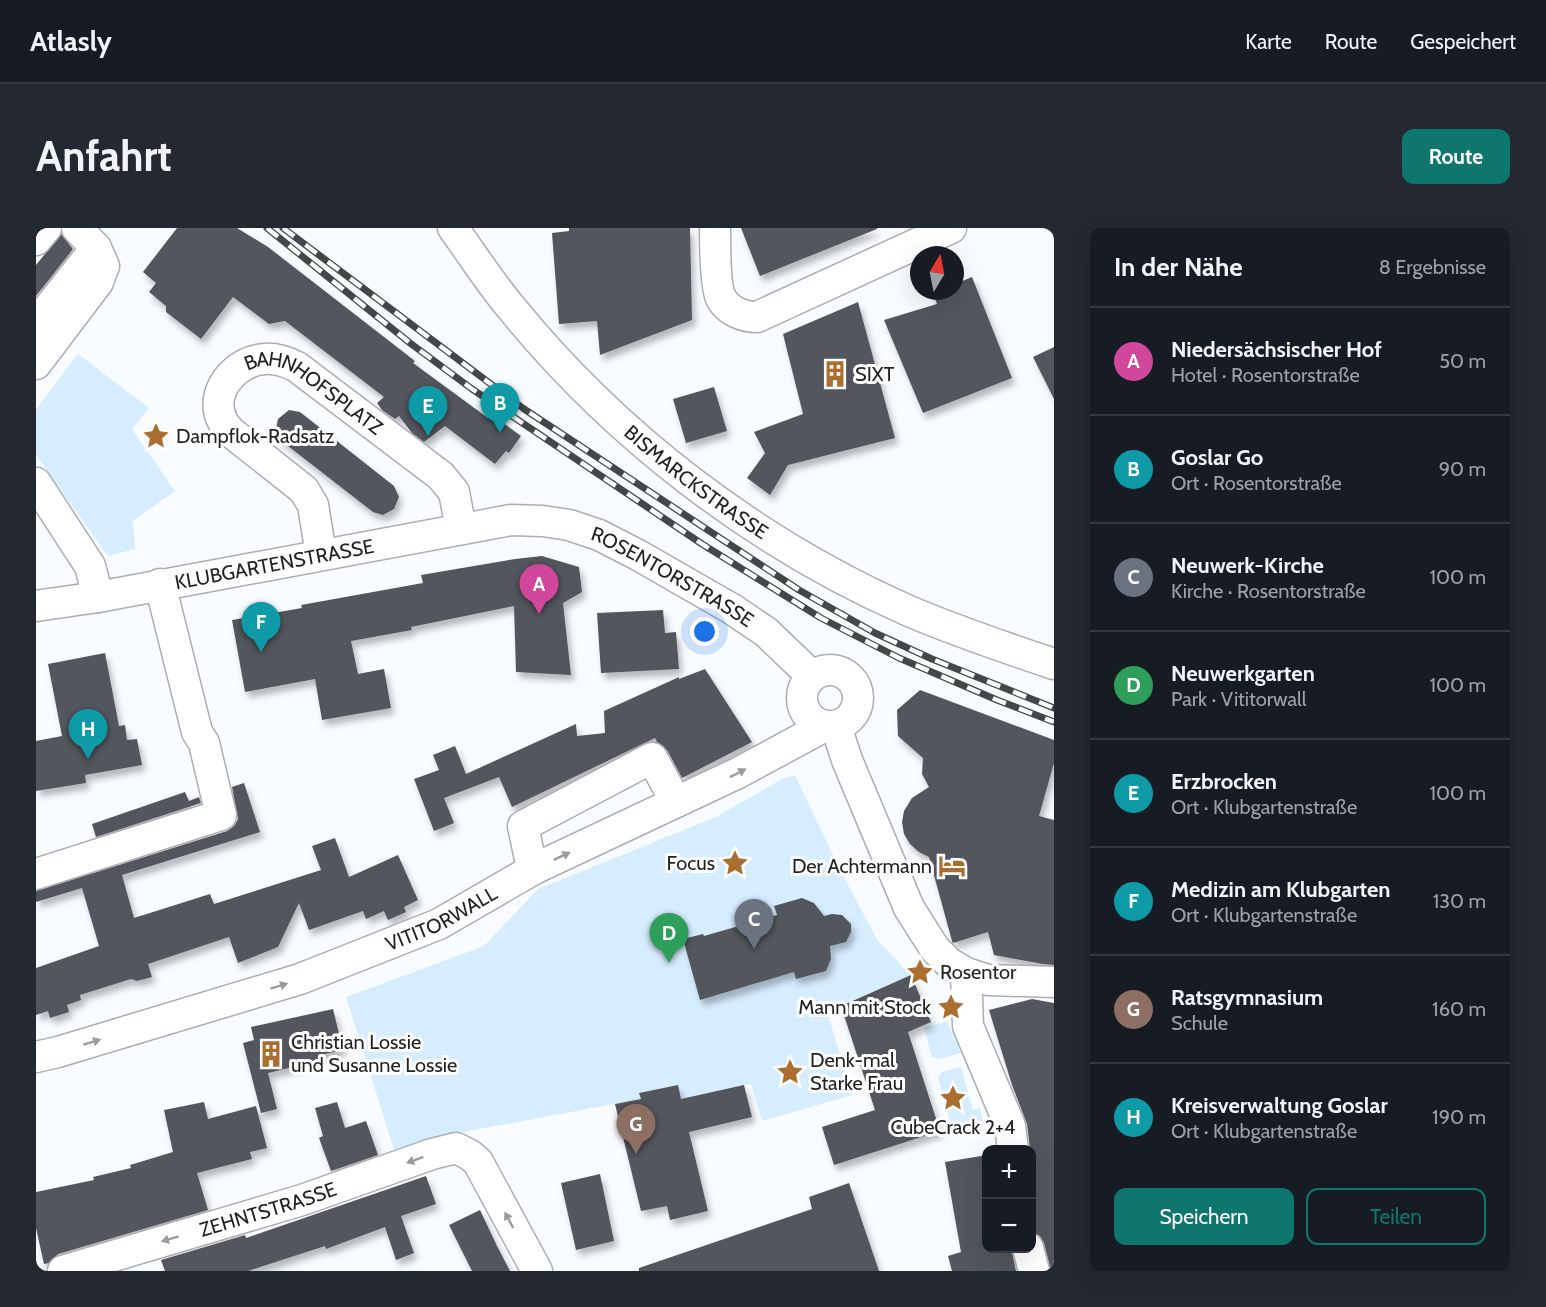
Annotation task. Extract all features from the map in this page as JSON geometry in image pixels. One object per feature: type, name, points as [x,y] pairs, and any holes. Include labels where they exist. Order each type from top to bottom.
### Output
[{"type":"street","points":[[36,240],[46,228]]},
{"type":"street","name":"BISMARCKSTRASSE","points":[[454,228],[508,304],[543,344],[586,390],[647,447],[680,474],[766,534],[834,574],[909,611],[1054,664]]},
{"type":"street","points":[[715,228],[714,251],[720,297],[730,309],[747,317],[757,317],[951,228]]},
{"type":"street","points":[[36,324],[87,238],[104,266],[98,282],[36,364]]},
{"type":"street","name":"BAHNHOFSPLATZ","points":[[321,554],[313,505],[304,490],[232,433],[222,421],[219,397],[223,386],[238,368],[249,361],[273,359],[297,367],[441,476],[454,492],[461,529]]},
{"type":"street","points":[[36,483],[90,566],[98,597]]},
{"type":"street","name":"KLUBGARTENSTRASSE","points":[[36,606],[98,597],[511,520]]},
{"type":"street","name":"ROSENTORSTRASSE","points":[[511,520],[569,525],[599,536],[638,555],[732,609],[766,632],[812,676]]},
{"type":"street","points":[[36,874],[221,815],[204,743],[197,732],[160,585]]},
{"type":"street","name":"BISMARCKSTRASSE","points":[[1007,647],[1054,657]]},
{"type":"street","points":[[825,670],[839,671],[851,679],[858,691],[859,703],[854,714],[846,722],[830,726],[815,722],[807,715],[802,694],[812,676],[825,670]]},
{"type":"street","points":[[830,726],[847,760],[909,908],[935,949],[949,963],[966,973],[988,980],[1054,982]]},
{"type":"street","name":"VITITORWALL","points":[[36,1057],[58,1053],[300,980],[439,924],[534,869],[738,773],[830,726]]},
{"type":"street","points":[[534,869],[523,826],[652,758],[676,802]]},
{"type":"street","points":[[966,973],[968,1026],[1010,1126],[1012,1145]]},
{"type":"street","name":"ZEHNTSTRASSE","points":[[63,1271],[302,1200],[432,1154],[456,1148],[478,1162],[537,1271]]},
{"type":"street","points":[[1029,1253],[1034,1271]]},
{"type":"shaded area","points":[[78,354],[149,408],[132,429],[175,491],[133,521],[135,549],[108,556],[36,455],[36,409]]},
{"type":"shaded area","points":[[795,775],[841,872],[878,941],[911,975],[827,1011],[852,1095],[762,1121],[751,1084],[697,1096],[683,1105],[677,1085],[640,1093],[641,1099],[447,1135],[396,1156],[346,997],[485,945],[538,889],[716,817],[784,778]]},
{"type":"shaded area","points":[[947,1021],[961,1053],[938,1059],[932,1057],[924,1028]]},
{"type":"shaded area","points":[[961,1067],[973,1110],[980,1108],[984,1124],[953,1133],[938,1077],[942,1072]]},
{"type":"building","points":[[177,228],[237,228],[268,247],[415,361],[413,363],[488,418],[491,414],[521,436],[509,453],[506,451],[495,464],[445,426],[424,442],[412,433],[399,416],[395,419],[382,410],[377,403],[384,397],[285,321],[269,324],[233,297],[201,339],[166,312],[166,306],[149,292],[156,283],[143,272]]},
{"type":"building","points":[[569,228],[690,228],[692,320],[600,355],[597,321],[559,324],[552,233],[569,231]]},
{"type":"building","points":[[741,228],[877,228],[877,229],[760,276]]},
{"type":"building","points":[[61,234],[73,249],[36,296],[36,265]]},
{"type":"building","points":[[972,277],[1012,378],[923,413],[884,320],[937,304],[935,300],[964,300],[964,280]]},
{"type":"building","name":"SIXT","points":[[858,302],[895,438],[788,465],[770,495],[747,478],[765,453],[754,432],[803,414],[783,334]]},
{"type":"building","points":[[1054,347],[1054,399],[1033,357]]},
{"type":"building","points":[[714,387],[727,431],[686,443],[673,399]]},
{"type":"building","points":[[289,410],[300,412],[394,486],[399,497],[394,509],[383,515],[373,512],[279,439],[276,429],[278,419]]},
{"type":"building","points":[[542,556],[579,567],[582,592],[563,603],[571,675],[516,672],[514,606],[411,627],[412,630],[351,641],[358,674],[384,669],[391,708],[322,720],[315,679],[245,692],[232,620],[423,583],[421,575]]},
{"type":"building","points":[[663,610],[665,633],[676,632],[679,669],[601,673],[597,613]]},
{"type":"building","points":[[105,653],[119,726],[125,725],[127,740],[137,739],[142,765],[85,775],[86,783],[36,791],[36,741],[62,736],[48,664]]},
{"type":"building","points":[[705,669],[752,742],[682,778],[667,750],[655,738],[512,807],[499,777],[444,798],[454,823],[434,831],[414,779],[439,770],[433,755],[455,746],[466,774],[576,724],[577,736],[605,733],[604,711],[679,677],[679,679]]},
{"type":"building","points":[[920,690],[1054,740],[1054,763],[1039,816],[1054,820],[1054,965],[994,955],[988,932],[953,943],[952,941],[929,857],[910,844],[904,834],[902,822],[904,811],[912,798],[929,787],[922,774],[923,758],[898,736],[897,710]]},
{"type":"building","points":[[244,783],[260,832],[122,875],[134,918],[210,894],[214,904],[321,870],[312,846],[335,838],[349,877],[398,855],[418,900],[404,907],[406,912],[388,920],[384,911],[366,919],[363,911],[309,930],[299,903],[278,947],[238,963],[229,937],[148,964],[152,977],[137,981],[131,979],[80,995],[81,1000],[67,1005],[69,1012],[50,1018],[48,1011],[36,1015],[36,968],[99,946],[82,888],[36,902],[36,891],[227,831],[238,819],[232,787]]},
{"type":"building","points":[[185,792],[189,801],[199,797],[201,803],[96,837],[92,824]]},
{"type":"building","points":[[802,898],[814,903],[824,916],[842,915],[851,924],[851,932],[846,942],[830,946],[831,959],[826,971],[796,979],[794,972],[700,1000],[683,939],[703,934],[704,936],[777,915],[774,906]]},
{"type":"building","points":[[911,975],[931,1022],[908,1032],[940,1131],[834,1165],[822,1127],[875,1110],[841,1006]]},
{"type":"building","points":[[1032,999],[1054,1003],[1054,1271],[1051,1271],[1044,1243],[1036,1234],[1036,1145],[1030,1145],[1027,1124],[1012,1085],[989,1010]]},
{"type":"building","points":[[333,1009],[343,1050],[320,1055],[322,1060],[268,1073],[277,1109],[261,1113],[243,1043],[254,1040],[251,1027]]},
{"type":"building","points":[[678,1085],[681,1099],[744,1085],[752,1117],[689,1132],[708,1211],[670,1220],[667,1206],[641,1211],[615,1104],[641,1099],[639,1093]]},
{"type":"building","points":[[204,1102],[208,1119],[256,1106],[267,1148],[250,1152],[252,1159],[197,1173],[208,1210],[58,1254],[49,1263],[44,1264],[36,1228],[36,1192],[94,1180],[93,1177],[131,1168],[130,1165],[173,1152],[164,1110]]},
{"type":"building","points":[[337,1102],[345,1128],[366,1121],[378,1155],[331,1171],[319,1138],[323,1136],[315,1108]]},
{"type":"building","points":[[982,1156],[982,1253],[1012,1253],[1016,1271],[952,1271],[948,1256],[961,1252],[945,1162]]},
{"type":"building","points":[[600,1174],[614,1241],[576,1250],[561,1183]]},
{"type":"building","points":[[426,1176],[436,1204],[401,1216],[414,1253],[396,1260],[385,1227],[326,1249],[325,1246],[248,1271],[165,1271],[161,1260],[245,1235],[246,1238]]},
{"type":"building","points":[[849,1183],[879,1271],[639,1271],[639,1268],[812,1209],[809,1197]]},
{"type":"building","points":[[480,1210],[510,1271],[472,1271],[449,1225]]},
{"type":"railway","points":[[267,228],[410,343],[472,389],[702,544],[821,618],[899,658],[1054,722]]},
{"type":"railway","points":[[283,228],[524,409],[799,590],[875,633],[932,659],[1054,708]]},
{"type":"place","name":"SIXT","points":[[835,374]]},
{"type":"place","name":"Goslar Go","points":[[500,433]]},
{"type":"place","name":"Dampflok-Radsatz","points":[[156,436]]},
{"type":"place","name":"Erzbrocken","points":[[428,436]]},
{"type":"place","name":"Niedersächsischer Hof","points":[[539,614]]},
{"type":"place","name":"Medizin am Klubgarten","points":[[261,652]]},
{"type":"place","name":"Kreisverwaltung Goslar","points":[[88,759]]},
{"type":"place","name":"Focus","points":[[735,863]]},
{"type":"place","name":"Der Achtermann","points":[[952,866]]},
{"type":"place","name":"Neuwerk-Kirche","points":[[754,949]]},
{"type":"place","name":"Neuwerkgarten","points":[[669,963]]},
{"type":"place","name":"Rosentor","points":[[920,972]]},
{"type":"place","name":"Mann mit Stock","points":[[951,1007]]},
{"type":"place","name":"Christian Lossie und Susanne Lossie","points":[[271,1054]]},
{"type":"place","name":"Denk-mal Starke Frau","points":[[790,1072]]},
{"type":"place","name":"CubeCrack 2+4","points":[[953,1098]]},
{"type":"place","name":"Ratsgymnasium","points":[[636,1154]]}]
